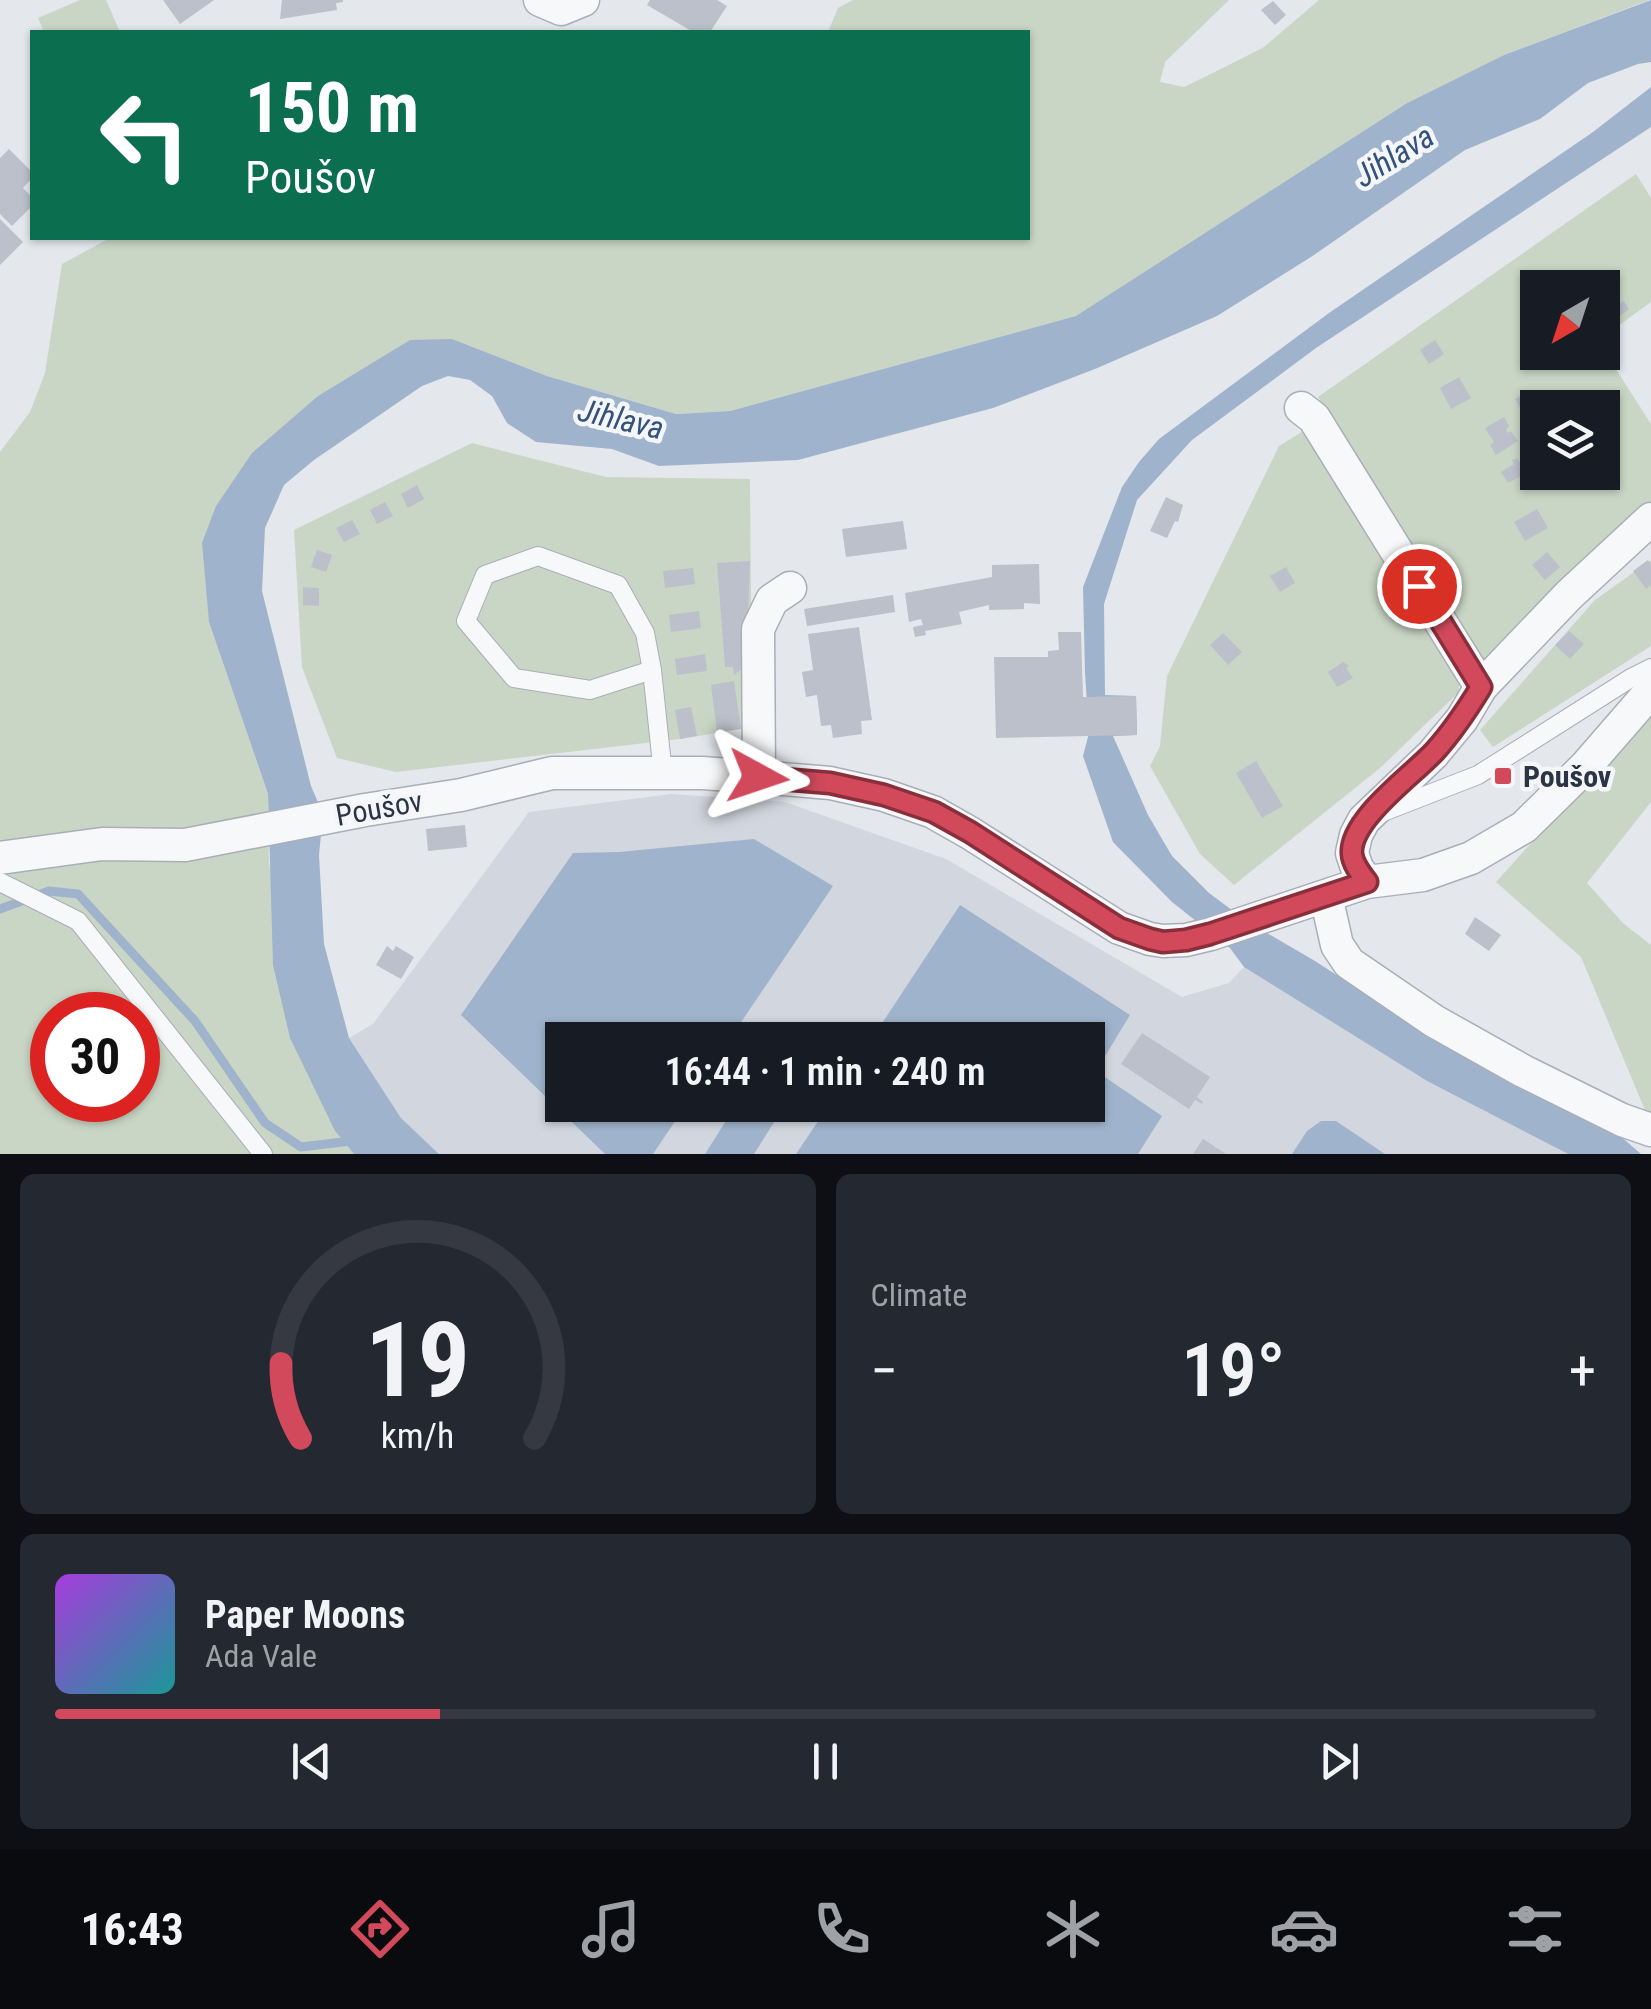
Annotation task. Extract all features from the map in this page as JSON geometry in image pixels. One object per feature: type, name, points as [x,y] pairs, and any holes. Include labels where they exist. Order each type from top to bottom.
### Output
[{"type":"street","points":[[540,0],[561,9],[583,0]]},
{"type":"street","points":[[1301,408],[1314,418],[1481,687]]},
{"type":"street","points":[[1367,882],[1352,853],[1364,820],[1433,754],[1462,719],[1481,687],[1568,595],[1651,519]]},
{"type":"street","points":[[758,777],[758,628],[772,600],[790,588]]},
{"type":"street","name":"Poušov","points":[[3,876],[102,844],[185,846],[461,795],[552,772],[702,773],[830,783],[934,812],[1119,928],[1163,942],[1186,940],[1367,882],[1423,875],[1471,858],[1524,827],[1586,766],[1651,691]]},
{"type":"street","points":[[1326,896],[1338,945],[1349,963],[1434,1020],[1508,1062],[1622,1120],[1651,1130]]},
{"type":"lane","points":[[652,670],[590,690],[514,678],[466,620],[485,575],[538,556],[618,585],[645,633],[652,670],[664,774]]},
{"type":"lane","points":[[1364,820],[1478,774],[1651,668]]},
{"type":"lane","points":[[3,876],[78,921],[264,1154]]},
{"type":"shaded area","points":[[672,794],[785,802],[946,859],[1182,997],[1229,983],[1244,967],[1427,1081],[1568,1154],[439,1154],[401,1118],[349,1038],[373,1024],[529,812]]},
{"type":"green space","points":[[80,0],[106,0],[119,30],[43,30],[38,18]]},
{"type":"green space","points":[[853,0],[1229,0],[1165,62],[1160,82],[1184,87],[1264,47],[1319,0],[1649,0],[1504,55],[1407,103],[1077,316],[730,411],[676,414],[547,376],[452,339],[318,396],[209,622],[268,794],[269,864],[335,1131],[354,1154],[0,1154],[0,452],[30,412],[45,373],[62,264],[106,240],[1030,240],[1030,30],[829,30],[838,8]]},
{"type":"green space","points":[[1636,174],[1651,198],[1651,302],[1620,325],[1620,270],[1520,270],[1520,370],[1616,370],[1651,424],[1651,506],[1489,662],[1477,661],[1318,397]]},
{"type":"green space","points":[[1308,428],[1459,679],[1459,692],[1380,768],[1234,885],[1200,854],[1150,766],[1160,746],[1167,676],[1279,446]]},
{"type":"green space","points":[[472,443],[606,477],[750,479],[752,730],[396,772],[337,758],[302,667],[294,530]]},
{"type":"green space","points":[[1651,560],[1651,646],[1493,747],[1480,730],[1595,600]]},
{"type":"green space","points":[[1651,716],[1651,802],[1587,883],[1623,923],[1651,945],[1651,1112],[1645,1110],[1581,957],[1496,882]]},
{"type":"water","name":"Jihlava","points":[[1651,0],[1651,62],[1588,83],[1540,119],[1465,150],[1314,255],[1217,316],[993,408],[798,460],[659,466],[612,449],[536,442],[507,423],[492,396],[470,380],[448,376],[422,386],[284,485],[265,528],[262,591],[311,786],[323,814],[319,855],[324,944],[349,1038],[401,1118],[439,1154],[354,1154],[335,1131],[290,1038],[273,965],[268,794],[209,622],[202,543],[216,506],[252,453],[318,396],[410,340],[452,339],[547,376],[676,414],[730,411],[1076,316],[1407,103],[1504,55]]},
{"type":"water","points":[[1651,87],[1651,127],[1316,348],[1192,440],[1137,500],[1104,604],[1105,695],[1136,696],[1137,735],[1113,736],[1148,815],[1172,856],[1209,893],[1248,922],[1450,1049],[1618,1134],[1641,1154],[1568,1154],[1427,1081],[1244,967],[1230,948],[1172,902],[1113,842],[1083,756],[1089,733],[1083,587],[1122,487],[1159,439],[1329,313],[1593,132]]},
{"type":"water","points":[[754,839],[833,886],[741,1022],[545,1022],[545,1096],[461,1015],[573,853]]},
{"type":"water","points":[[960,905],[1130,1015],[1105,1056],[1105,1022],[883,1022]]},
{"type":"water","points":[[1105,1077],[1162,1116],[1138,1154],[796,1154],[818,1122],[1105,1122]]},
{"type":"water","points":[[1321,1121],[1336,1121],[1385,1154],[1292,1154],[1307,1131]]},
{"type":"water","points":[[572,1122],[675,1122],[653,1154],[605,1154]]},
{"type":"water","points":[[725,1122],[774,1122],[754,1154],[705,1154]]},
{"type":"building","points":[[163,0],[214,0],[180,24]]},
{"type":"building","points":[[282,0],[343,2],[336,3],[337,10],[280,19]]},
{"type":"building","points":[[650,0],[717,0],[727,6],[711,30],[690,30],[647,5]]},
{"type":"building","points":[[1273,1],[1286,15],[1275,25],[1261,10]]},
{"type":"building","points":[[9,149],[30,170],[30,180],[23,188],[30,195],[30,208],[12,226],[0,214],[0,158]]},
{"type":"building","points":[[0,219],[23,242],[0,265]]},
{"type":"building","points":[[1624,301],[1629,309],[1620,316],[1620,303]]},
{"type":"building","points":[[1435,340],[1444,354],[1429,364],[1420,350]]},
{"type":"building","points":[[1459,377],[1471,398],[1451,409],[1440,388]]},
{"type":"building","points":[[1504,417],[1509,426],[1506,430],[1518,441],[1496,455],[1490,445],[1494,442],[1485,428]]},
{"type":"building","points":[[1512,460],[1520,461],[1520,477],[1508,483],[1501,472],[1514,464]]},
{"type":"building","points":[[417,485],[424,499],[408,508],[401,494]]},
{"type":"building","points":[[1166,497],[1183,505],[1167,538],[1150,531]]},
{"type":"building","points":[[385,502],[393,516],[377,524],[370,510]]},
{"type":"building","points":[[1537,509],[1548,528],[1525,541],[1514,522]]},
{"type":"building","points":[[352,520],[360,534],[344,542],[336,528]]},
{"type":"building","points":[[903,521],[907,549],[846,557],[842,529]]},
{"type":"building","points":[[317,550],[332,555],[326,572],[311,567]]},
{"type":"building","points":[[1547,552],[1560,567],[1545,580],[1532,565]]},
{"type":"building","points":[[1648,560],[1651,585],[1646,589],[1633,571]]},
{"type":"building","points":[[750,561],[746,665],[734,675],[733,667],[725,667],[717,563]]},
{"type":"building","points":[[1039,564],[1040,604],[1024,603],[1024,609],[989,610],[989,605],[959,612],[962,624],[925,631],[926,635],[915,637],[913,627],[923,625],[921,619],[909,622],[905,593],[992,577],[992,565]]},
{"type":"building","points":[[1286,567],[1295,583],[1280,592],[1270,576]]},
{"type":"building","points":[[693,568],[695,584],[665,588],[663,571]]},
{"type":"building","points":[[303,587],[319,588],[319,606],[303,605]]},
{"type":"building","points":[[893,595],[895,612],[807,626],[804,609]]},
{"type":"building","points":[[699,611],[701,628],[671,632],[669,615]]},
{"type":"building","points":[[859,627],[872,720],[861,721],[862,734],[833,738],[831,725],[821,726],[817,695],[806,697],[802,672],[813,670],[808,634]]},
{"type":"building","points":[[1569,631],[1584,644],[1570,659],[1555,645]]},
{"type":"building","points":[[1058,632],[1081,632],[1083,697],[1136,696],[1137,735],[996,738],[994,657],[1048,657],[1048,651],[1059,650]]},
{"type":"building","points":[[1223,633],[1242,652],[1228,665],[1210,645]]},
{"type":"building","points":[[705,654],[707,671],[677,675],[675,659]]},
{"type":"building","points":[[1343,662],[1353,678],[1337,687],[1328,672]]},
{"type":"building","points":[[734,681],[741,729],[717,732],[711,685]]},
{"type":"building","points":[[691,707],[697,736],[680,739],[675,710]]},
{"type":"building","points":[[1256,761],[1283,806],[1262,818],[1236,773]]},
{"type":"building","points":[[465,825],[467,847],[428,851],[426,829]]},
{"type":"building","points":[[1475,917],[1501,935],[1489,951],[1465,934]]},
{"type":"building","points":[[387,946],[393,951],[396,946],[414,957],[401,979],[376,965]]},
{"type":"building","points":[[1142,1033],[1210,1077],[1197,1097],[1202,1104],[1195,1100],[1189,1109],[1121,1064]]},
{"type":"building","points":[[1203,1139],[1226,1154],[1193,1154]]},
{"type":"waterway","points":[[0,909],[49,891],[78,894],[195,1021],[265,1123],[301,1147],[351,1141]]},
{"type":"place","name":"Poušov","points":[[1503,776]]},
{"type":"route","points":[[758,777],[830,783],[934,812],[1119,928],[1163,942],[1210,934],[1367,882],[1352,853],[1364,820],[1433,754],[1462,719],[1481,687],[1419,586]]}]
